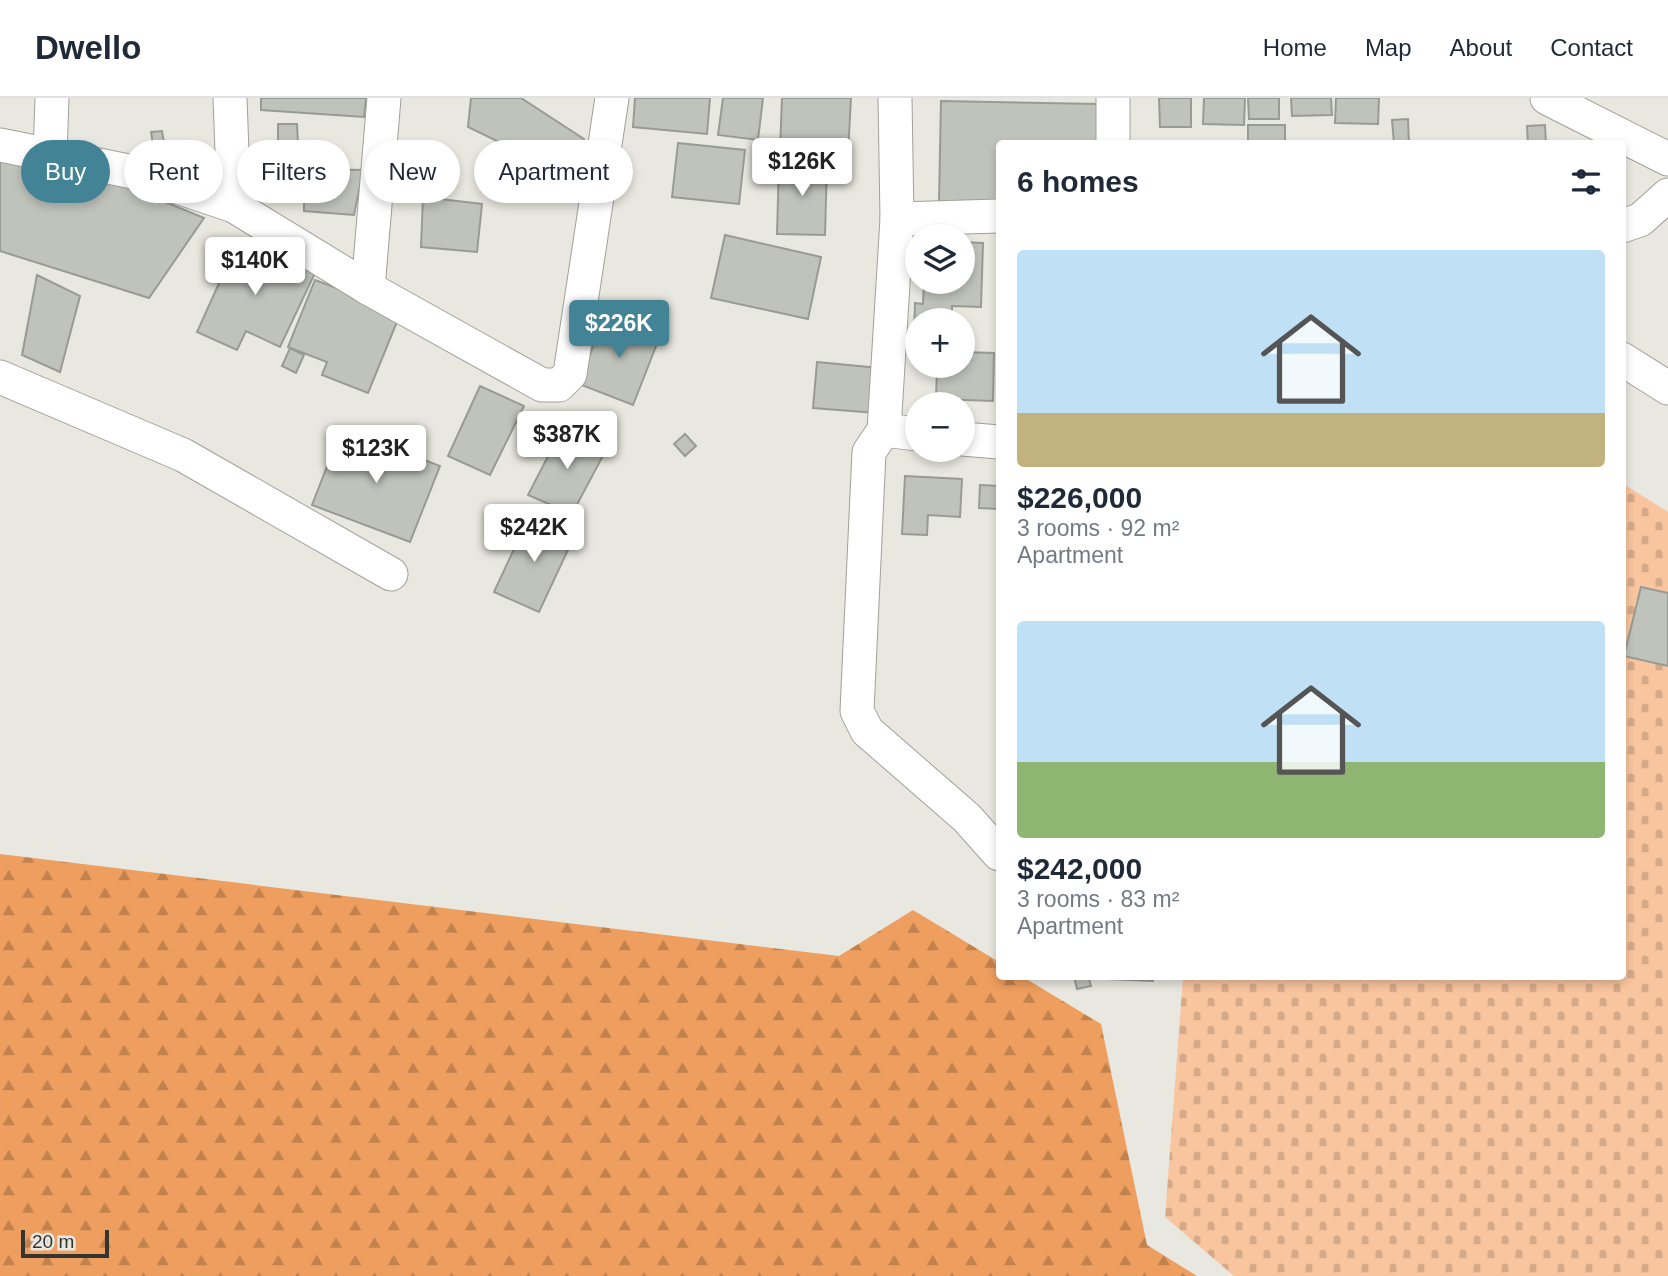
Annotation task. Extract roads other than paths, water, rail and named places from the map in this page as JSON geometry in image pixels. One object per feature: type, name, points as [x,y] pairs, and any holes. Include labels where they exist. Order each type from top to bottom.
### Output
[{"type":"street","points":[[51,140],[52,98]]},
{"type":"street","points":[[230,98],[234,206]]},
{"type":"street","points":[[368,288],[384,98]]},
{"type":"street","points":[[110,168],[133,172],[234,206],[368,288],[542,385],[559,385],[570,373],[612,98]]},
{"type":"street","points":[[895,98],[897,219],[884,430],[869,452],[857,711],[867,731],[967,818],[996,851]]},
{"type":"street","points":[[1113,98],[1113,140]]},
{"type":"street","points":[[1547,98],[1668,159]]},
{"type":"street","points":[[0,145],[21,150]]},
{"type":"street","points":[[1626,225],[1640,220],[1668,195]]},
{"type":"street","points":[[897,219],[996,216]]},
{"type":"street","points":[[1626,362],[1668,388]]},
{"type":"street","points":[[0,377],[183,455],[391,574]]},
{"type":"street","points":[[884,430],[905,433]]},
{"type":"street","points":[[975,440],[996,442]]}]
